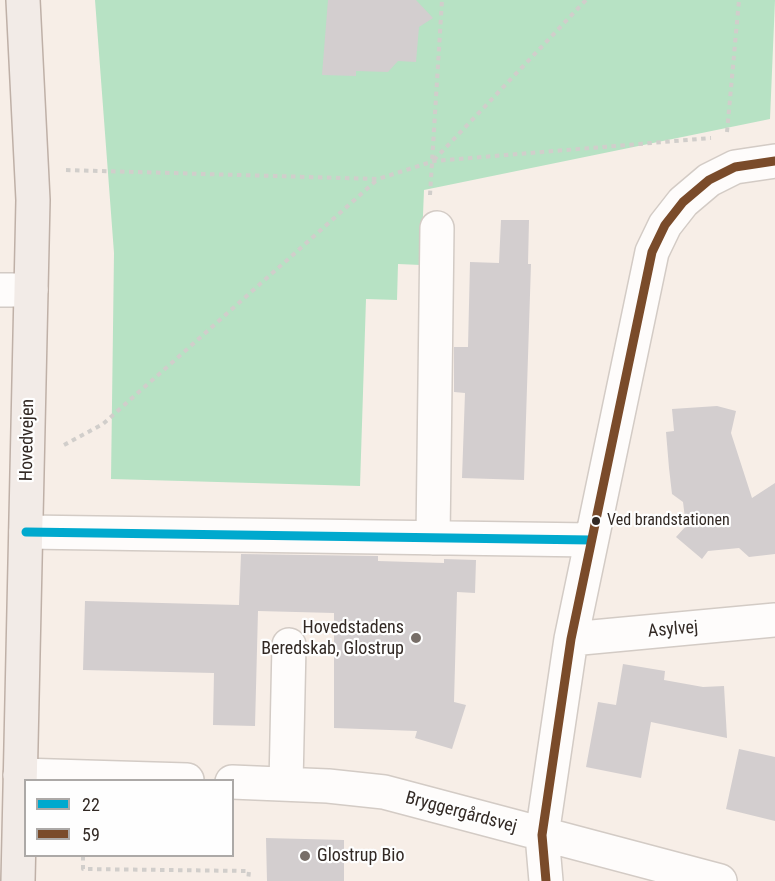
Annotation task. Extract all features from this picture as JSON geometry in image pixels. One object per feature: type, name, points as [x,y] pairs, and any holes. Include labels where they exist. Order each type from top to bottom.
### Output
[{"type":"main road","name":"Hovedvejen","points":[[18,881],[27,465],[16,290],[32,170],[23,0]]},
{"type":"street","points":[[546,881],[542,835],[571,639],[652,252],[666,225],[683,202],[709,180],[731,152],[775,161]]},
{"type":"street","points":[[433,538],[437,228]]},
{"type":"street","points":[[26,532],[591,540]]},
{"type":"street","name":"Asylvej","points":[[571,639],[775,620]]},
{"type":"street","points":[[286,784],[289,645]]},
{"type":"street","points":[[20,775],[154,779]]},
{"type":"street","name":"Bryggergårdsvej","points":[[234,782],[384,792],[720,881]]},
{"type":"path","points":[[437,228],[428,218],[434,161],[442,0]]},
{"type":"path","points":[[434,161],[586,0]]},
{"type":"path","points":[[32,170],[378,179],[434,161],[731,152],[739,0]]},
{"type":"path","points":[[27,465],[103,424],[378,179]]},
{"type":"path","points":[[83,857],[83,869],[249,871],[248,881]]},
{"type":"green space","points":[[95,0],[775,0],[770,119],[424,190],[421,265],[398,264],[397,300],[366,299],[360,486],[111,479],[114,253]]},
{"type":"building","points":[[328,0],[416,0],[433,18],[419,27],[416,62],[398,61],[388,72],[356,71],[356,76],[322,75]]},
{"type":"building","points":[[501,220],[529,220],[528,264],[531,264],[524,480],[462,478],[465,393],[454,392],[454,347],[468,347],[470,262],[499,263]]},
{"type":"building","points":[[717,406],[736,411],[731,433],[752,498],[775,483],[775,554],[749,557],[739,548],[708,551],[702,559],[676,537],[686,526],[683,502],[672,494],[666,432],[674,431],[672,409]]},
{"type":"building","points":[[241,554],[378,556],[378,561],[444,563],[444,559],[476,560],[475,593],[457,592],[454,702],[466,705],[452,749],[415,738],[417,731],[334,728],[334,613],[258,611],[255,726],[213,725],[214,673],[83,670],[85,601],[239,605]]},
{"type":"building","points":[[623,664],[665,671],[664,680],[703,687],[724,686],[727,738],[651,722],[641,778],[586,767],[598,702],[616,705]]},
{"type":"building","points":[[739,749],[775,757],[775,821],[726,809]]},
{"type":"building","name":"Glostrup Bio","points":[[266,838],[344,840],[344,881],[267,881]]},
{"type":"transit line","name":"59","points":[[546,881],[542,835],[571,639],[652,252],[665,225],[683,202],[709,180],[735,167],[775,161]]},
{"type":"transit line","name":"22","points":[[26,532],[591,540]]},
{"type":"place","name":"Ved brandstationen","points":[[596,521]]},
{"type":"place","name":"Hovedstadens Beredskab, Glostrup","points":[[416,638]]},
{"type":"place","name":"Glostrup Bio","points":[[305,856]]}]
